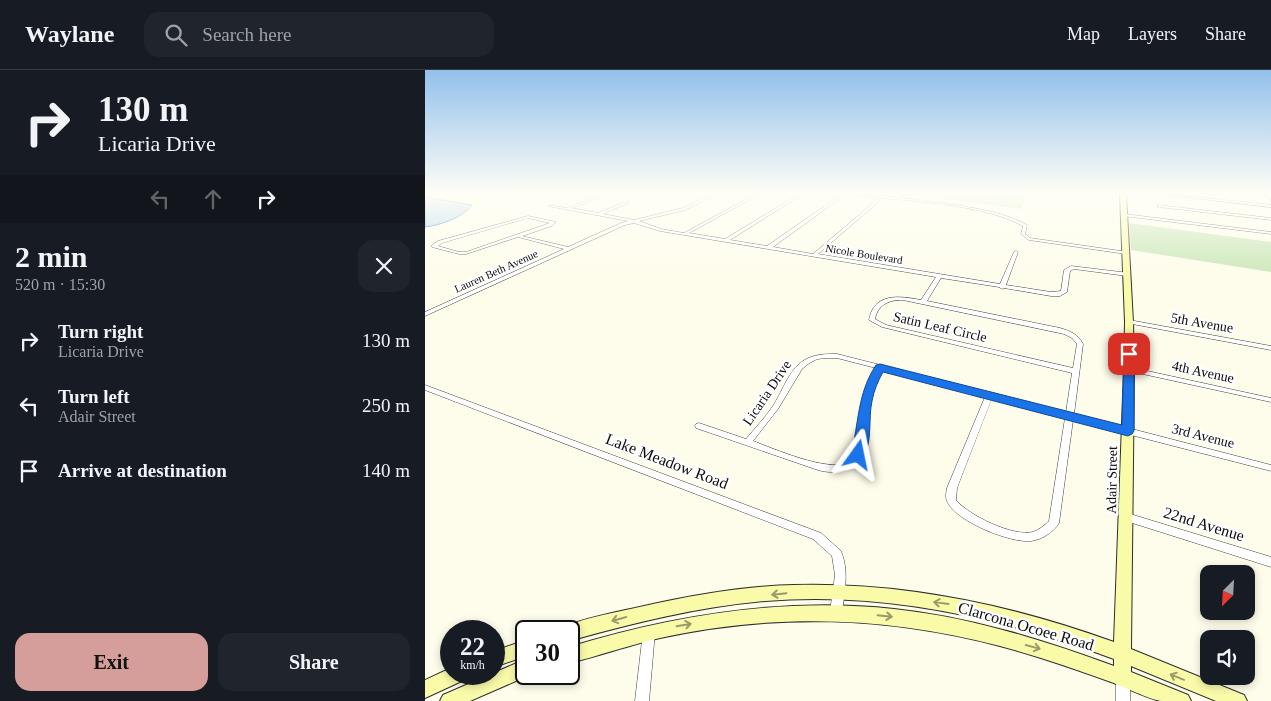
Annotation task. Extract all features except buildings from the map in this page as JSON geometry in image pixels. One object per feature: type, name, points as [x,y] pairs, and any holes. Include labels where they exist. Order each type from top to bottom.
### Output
[{"type":"street","points":[[501,223],[440,242],[434,246],[465,253],[550,226],[553,223]]},
{"type":"street","name":"Lauren Beth Avenue","points":[[425,314],[627,223]]},
{"type":"street","name":"Nicole Boulevard","points":[[639,223],[647,227],[725,241],[1051,294],[1064,292],[1067,270],[1073,267],[1127,274]]},
{"type":"street","points":[[685,234],[704,223]]},
{"type":"street","points":[[725,241],[753,223]]},
{"type":"street","points":[[768,248],[803,223]]},
{"type":"street","points":[[814,255],[851,223]]},
{"type":"street","points":[[1022,223],[1025,226],[1023,234],[1029,239],[1126,254]]},
{"type":"street","name":"Adair Street","points":[[1123,677],[1129,369],[1124,223]]},
{"type":"street","points":[[1193,223],[1271,233]]},
{"type":"street","points":[[518,236],[534,242],[569,249]]},
{"type":"street","points":[[1003,287],[1016,252]]},
{"type":"street","points":[[923,302],[939,276]]},
{"type":"street","name":"Satin Leaf Circle","points":[[893,297],[923,302],[1071,333],[1080,344],[1075,371],[884,326],[872,320],[872,315],[885,300],[893,297]]},
{"type":"street","name":"5th Avenue","points":[[1129,322],[1271,348]]},
{"type":"street","name":"Licaria Drive","points":[[748,442],[780,402],[792,377],[801,365],[811,358],[824,356],[837,356],[1128,431]]},
{"type":"street","points":[[699,426],[817,467],[835,471],[849,464],[858,455],[870,385],[880,368]]},
{"type":"street","name":"4th Avenue","points":[[1129,369],[1271,400]]},
{"type":"street","points":[[989,395],[951,488],[951,501],[959,512],[975,522],[1019,536],[1031,537],[1045,532],[1054,523],[1075,371]]},
{"type":"street","name":"Lake Meadow Road","points":[[425,386],[817,536],[837,554],[841,575],[836,612]]},
{"type":"street","name":"3rd Avenue","points":[[1128,431],[1271,468]]},
{"type":"street","name":"22nd Avenue","points":[[1127,517],[1271,562]]},
{"type":"street","name":"Clarcona Ocoee Road","points":[[580,630],[635,614],[708,601],[794,592],[886,596],[947,604],[1006,617],[1057,632],[1122,655],[1238,701]]},
{"type":"street","name":"Clarcona Ocoee Road","points":[[580,652],[649,632],[734,617],[836,612],[886,616],[941,624],[1043,650],[1123,677],[1182,701]]},
{"type":"street","points":[[642,701],[649,632]]},
{"type":"street","points":[[449,701],[515,673]]},
{"type":"street","points":[[1123,677],[1123,701]]},
{"type":"street","points":[[425,689],[440,682]]},
{"type":"green space","points":[[1129,223],[1271,242],[1271,272],[1131,250]]},
{"type":"water","points":[[425,223],[442,223],[438,225],[425,227]]},
{"type":"route","points":[[858,455],[870,385],[880,368],[1128,431],[1129,354]]}]
